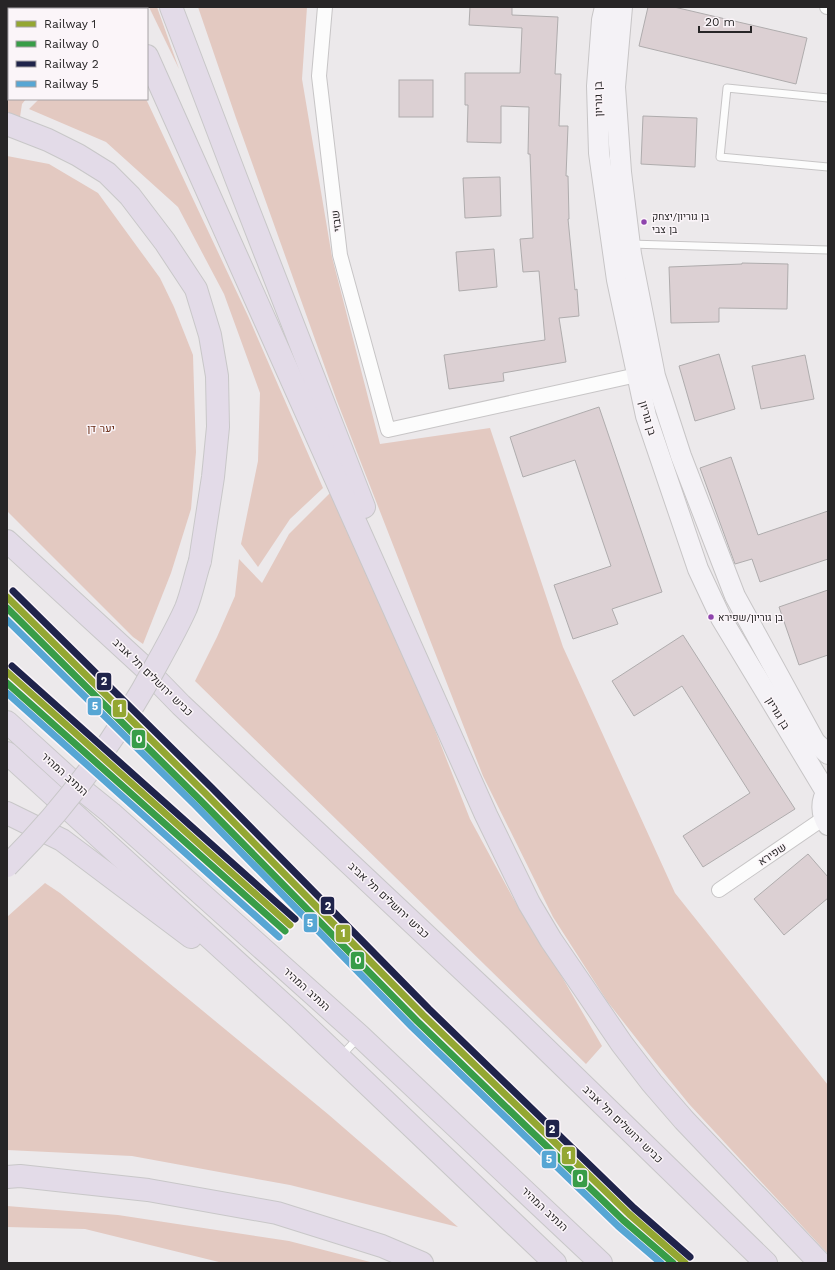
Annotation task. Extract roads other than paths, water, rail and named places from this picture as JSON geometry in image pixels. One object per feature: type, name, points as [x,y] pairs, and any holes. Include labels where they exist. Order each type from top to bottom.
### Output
[{"type":"highway","points":[[171,7],[236,178],[469,775]]},
{"type":"highway","points":[[184,7],[236,178]]},
{"type":"highway","points":[[148,58],[502,850],[529,903],[551,940],[622,1044],[652,1083],[684,1120],[820,1263]]},
{"type":"highway","points":[[7,124],[48,140],[107,174],[130,196],[164,242],[196,289],[210,335],[217,376],[218,427],[213,478],[200,561],[186,607],[145,687],[93,766],[28,844],[7,866]]},
{"type":"highway","name":"כביש ירושלים תל אביב","points":[[7,541],[144,667],[193,716],[515,1019],[766,1263]]},
{"type":"highway","name":"הנתיב המהיר","points":[[7,722],[360,1036],[601,1263]]},
{"type":"highway","points":[[7,753],[295,1015],[555,1263]]},
{"type":"highway","points":[[7,813],[62,840],[295,1015]]},
{"type":"highway","points":[[7,1177],[20,1176],[148,1190],[277,1213],[382,1246],[422,1263]]},
{"type":"street","name":"שבזי","points":[[325,7],[319,76],[340,255],[388,430],[645,373]]},
{"type":"street","name":"בן גוריון","points":[[605,7],[602,20],[597,86],[599,152],[617,280],[645,373],[681,456],[735,596],[815,742],[828,754]]},
{"type":"street","name":"בן גוריון","points":[[622,7],[615,87],[622,172],[645,373],[646,416],[698,569],[721,618],[827,791]]},
{"type":"street","points":[[826,822],[822,805],[827,791]]},
{"type":"street","name":"שפירא","points":[[719,890],[826,822]]},
{"type":"lane","points":[[828,98],[727,88],[720,157],[828,167]]},
{"type":"lane","points":[[630,244],[828,250]]},
{"type":"lane","points":[[339,1058],[360,1036]]},
{"type":"rail line","name":"2","points":[[13,591],[212,788],[429,1009],[634,1208],[690,1257]]},
{"type":"rail line","name":"1","points":[[7,597],[206,794],[423,1015],[629,1214],[685,1263]]},
{"type":"rail line","name":"0","points":[[7,608],[200,800],[417,1021],[623,1220],[673,1263]]},
{"type":"rail line","name":"5","points":[[7,620],[195,805],[412,1027],[618,1226],[661,1263]]},
{"type":"rail line","name":"2","points":[[12,666],[295,919]]},
{"type":"rail line","name":"1","points":[[7,672],[290,925]]},
{"type":"rail line","name":"0","points":[[7,683],[285,931]]},
{"type":"rail line","name":"5","points":[[7,693],[279,937]]},
{"type":"place","name":"בן גוריון/יצחק בן צבי","points":[[644,222]]},
{"type":"place","name":"בן גוריון/שפירא","points":[[711,617]]},
{"type":"park label","name":"יער דן","points":[[101,428]]}]
